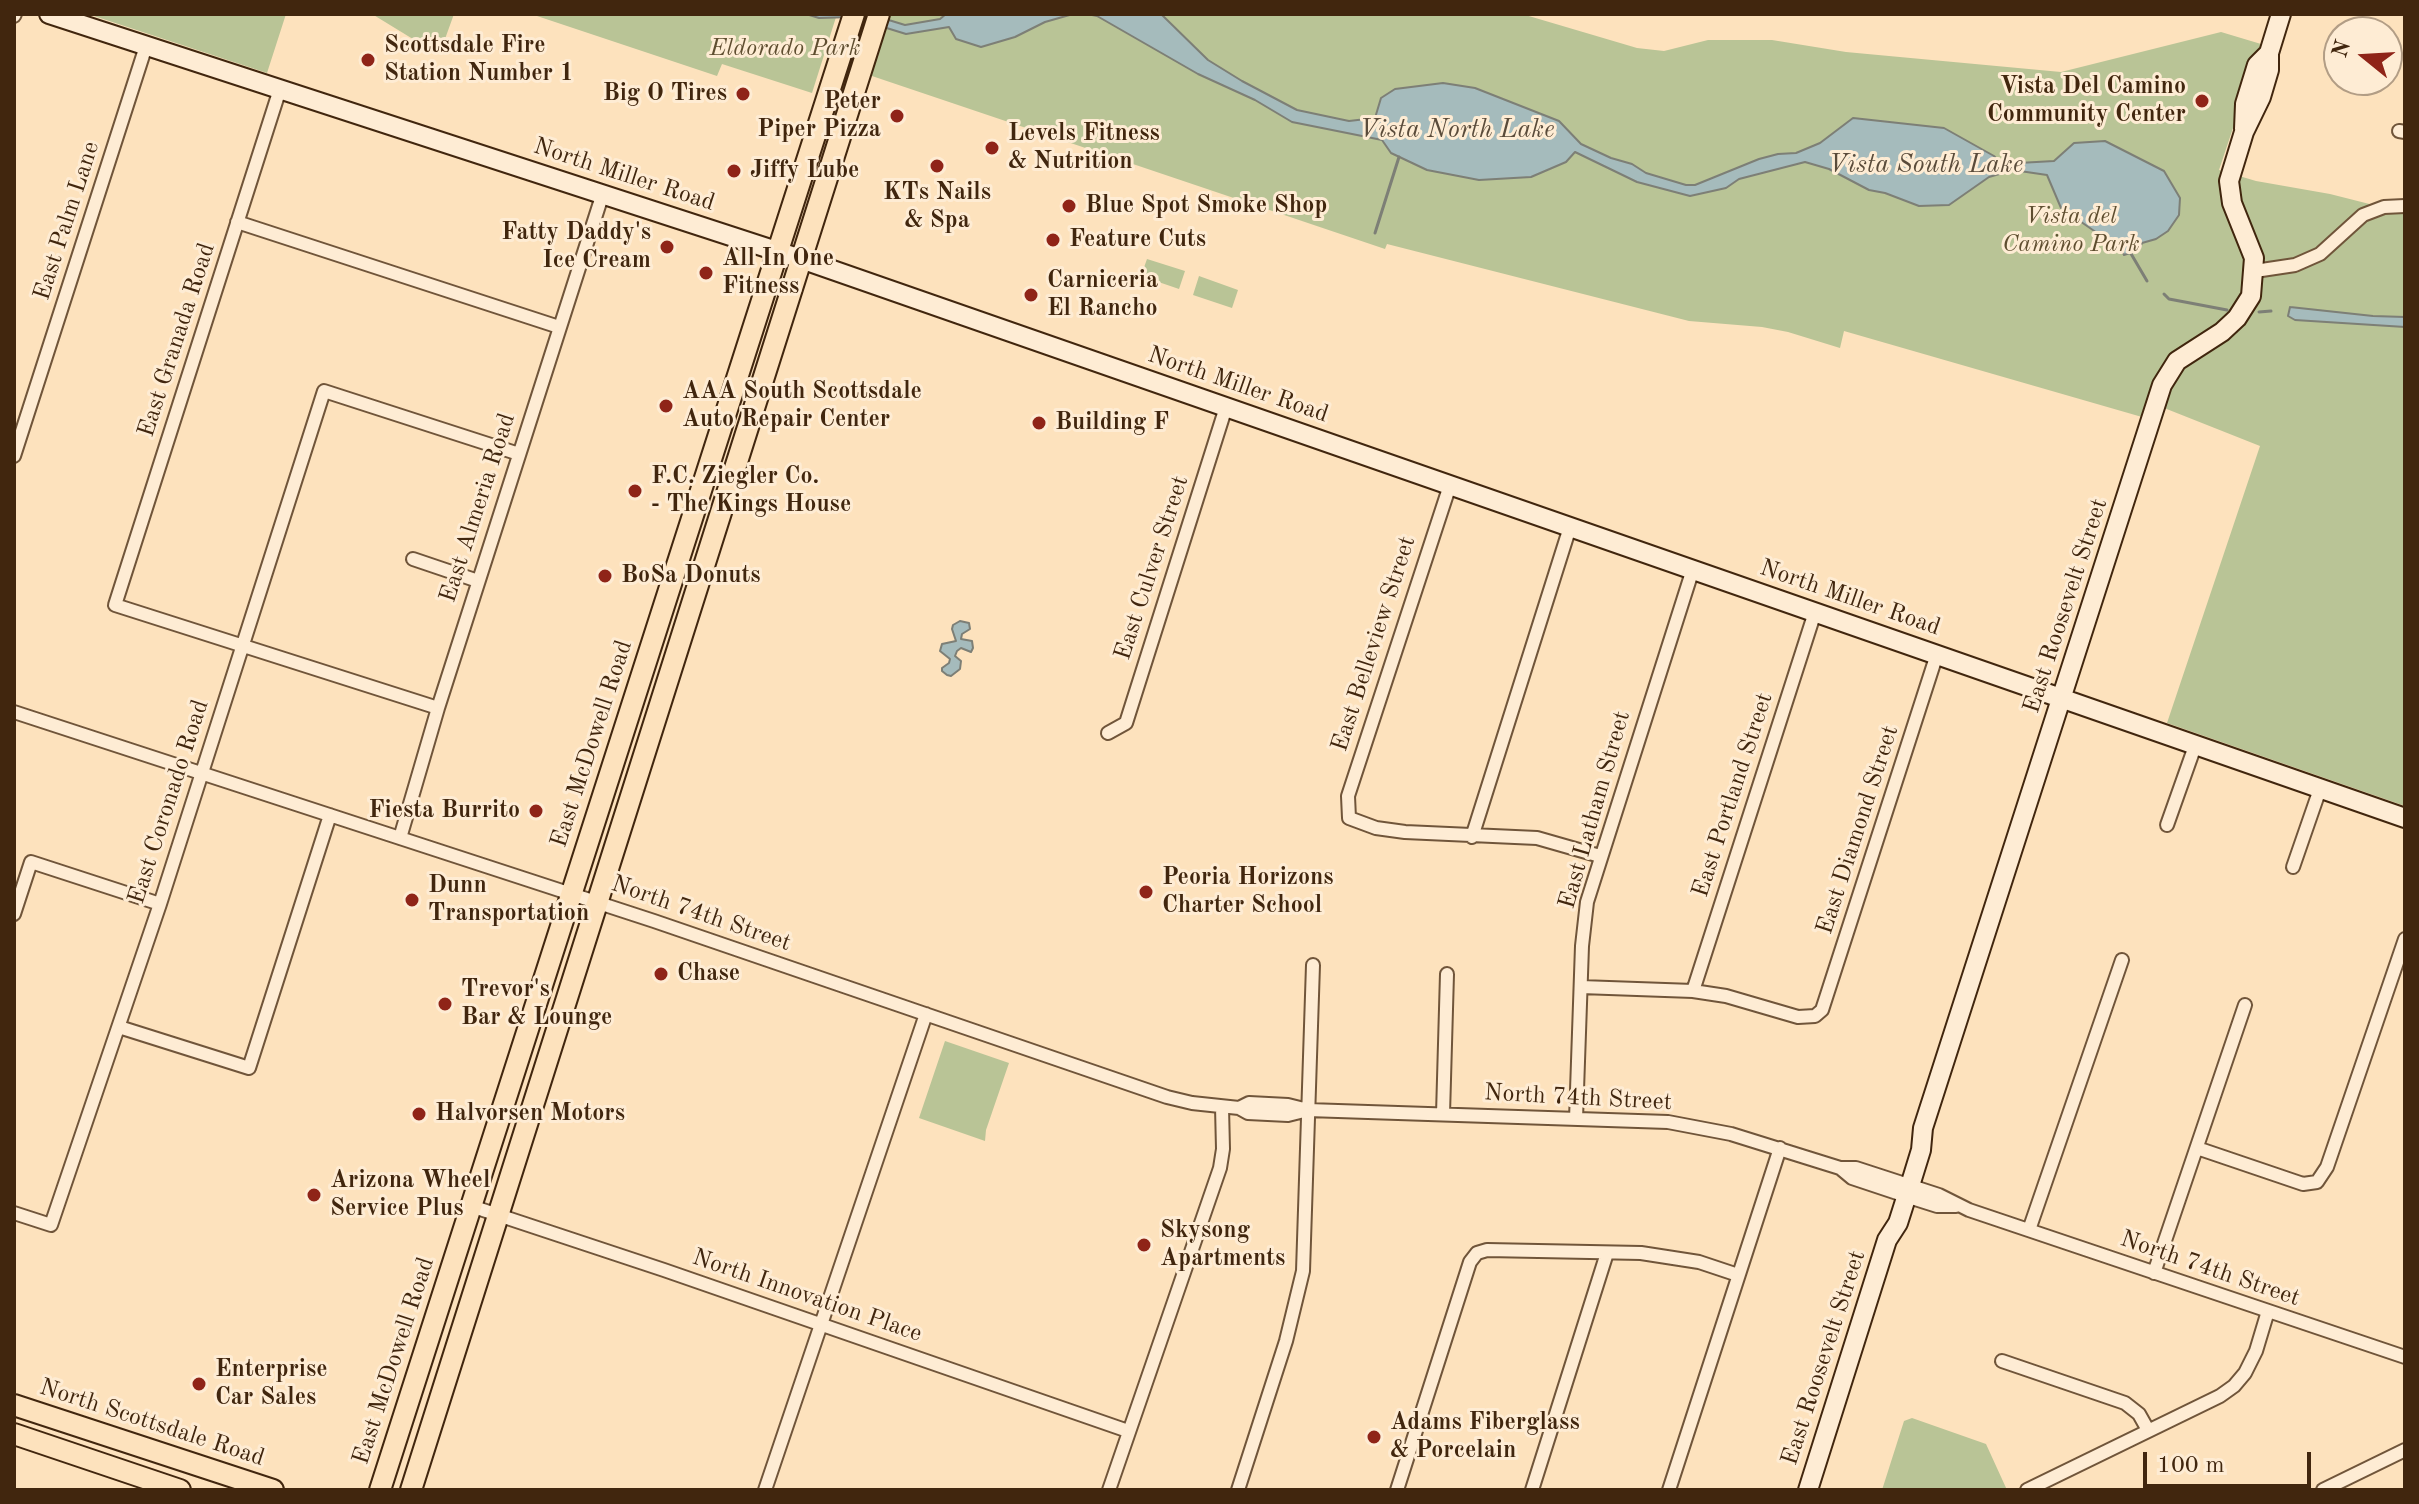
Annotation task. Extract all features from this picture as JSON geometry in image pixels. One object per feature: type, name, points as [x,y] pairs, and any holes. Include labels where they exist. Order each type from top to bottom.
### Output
[{"type":"main road","points":[[411,1490],[879,14]]},
{"type":"main road","name":"East McDowell Road","points":[[380,1490],[852,20]]},
{"type":"main road","name":"North Scottsdale Road","points":[[14,1405],[273,1490]]},
{"type":"main road","points":[[14,1434],[180,1490]]},
{"type":"street","name":"North Miller Road","points":[[49,14],[801,259],[2405,818]]},
{"type":"street","points":[[2281,14],[2269,53],[2269,70],[2261,97],[2244,132],[2231,170],[2229,192],[2251,245],[2255,271],[2295,265],[2320,254],[2363,215],[2384,207],[2405,206]]},
{"type":"street","name":"East Palm Lane","points":[[14,456],[146,46]]},
{"type":"street","name":"East Granada Road","points":[[241,644],[115,605],[280,89]]},
{"type":"street","name":"East Almeria Road","points":[[400,838],[438,708],[603,193]]},
{"type":"street","points":[[237,222],[559,327]]},
{"type":"street","name":"East Roosevelt Street","points":[[1808,1490],[1887,1240],[1888,1220],[1903,1189],[1911,1146],[1923,1128],[2166,378],[2185,355],[2222,332],[2237,318],[2251,296],[2255,271]]},
{"type":"street","name":"East Coronado Road","points":[[14,1213],[51,1225],[160,904],[324,391],[519,454]]},
{"type":"street","name":"East Culver Street","points":[[1108,733],[1126,723],[1226,407]]},
{"type":"street","name":"East Belleview Street","points":[[1450,485],[1348,796],[1349,818],[1390,830],[1472,837]]},
{"type":"street","points":[[1570,527],[1472,837],[1537,838],[1600,856]]},
{"type":"street","points":[[413,559],[478,581]]},
{"type":"street","name":"East Latham Street","points":[[1576,1119],[1587,902],[1693,569]]},
{"type":"street","name":"East Portland Street","points":[[1693,991],[1815,612]]},
{"type":"street","points":[[241,644],[438,708]]},
{"type":"street","name":"East Diamond Street","points":[[1693,991],[1726,996],[1798,1017],[1815,1016],[1825,1001],[1937,654]]},
{"type":"street","name":"North 74th Street","points":[[14,712],[571,894],[1192,1103],[1239,1108],[1248,1113],[1288,1115],[1308,1110],[1668,1122],[1731,1134],[1840,1168],[1856,1168],[1937,1206],[1956,1206],[2402,1356]]},
{"type":"street","points":[[2167,825],[2195,746]]},
{"type":"street","points":[[2293,867],[2320,789]]},
{"type":"street","points":[[119,1027],[249,1068],[330,815]]},
{"type":"street","points":[[14,914],[31,862],[160,904]]},
{"type":"street","points":[[2197,1148],[2303,1184],[2317,1182],[2327,1167],[2405,939]]},
{"type":"street","points":[[2029,1230],[2122,960]]},
{"type":"street","points":[[1238,1490],[1286,1341],[1303,1271],[1313,965]]},
{"type":"street","points":[[1443,1114],[1447,974]]},
{"type":"street","points":[[1581,987],[1693,991]]},
{"type":"street","points":[[2154,1273],[2245,1005]]},
{"type":"street","points":[[765,1490],[926,1014]]},
{"type":"street","points":[[1109,1490],[1220,1168],[1222,1107]]},
{"type":"street","points":[[1669,1490],[1780,1148]]},
{"type":"street","name":"North Innovation Place","points":[[471,1206],[1128,1431]]},
{"type":"street","points":[[1397,1490],[1470,1262],[1477,1253],[1487,1250],[1676,1257],[1738,1275]]},
{"type":"street","points":[[1532,1490],[1607,1253]]},
{"type":"street","points":[[2027,1490],[2220,1396],[2234,1386],[2256,1351],[2268,1311]]},
{"type":"street","points":[[2402,1356],[2405,1341]]},
{"type":"street","points":[[2002,1361],[2125,1403],[2139,1414],[2148,1430]]},
{"type":"street","points":[[2323,1490],[2405,1450]]},
{"type":"green space","points":[[88,14],[286,14],[267,73]]},
{"type":"green space","points":[[372,14],[454,14],[441,50],[421,44]]},
{"type":"green space","name":"Eldorado Park","points":[[531,14],[837,14],[812,93],[722,64],[717,76]]},
{"type":"green space","name":"Vista del Camino Park","points":[[888,14],[1522,14],[1637,48],[1664,51],[1708,40],[1772,40],[1846,52],[2061,72],[2221,32],[2261,44],[2219,170],[2405,213],[2405,806],[2167,723],[2260,446],[2149,402],[2142,417],[1844,331],[1840,348],[1762,327],[1689,321],[1387,244],[1385,249],[869,75]]},
{"type":"green space","points":[[1147,259],[1185,271],[1179,289],[1141,276]]},
{"type":"green space","points":[[1199,276],[1238,290],[1232,308],[1193,295]]},
{"type":"green space","points":[[945,1041],[1009,1063],[985,1141],[919,1118]]},
{"type":"green space","points":[[1912,1418],[1986,1444],[2007,1490],[1882,1490],[1904,1421]]},
{"type":"water","points":[[806,14],[869,14],[905,25],[940,19],[946,14],[1073,14],[981,47],[956,39],[949,27],[906,34],[851,17],[819,18]]},
{"type":"water","points":[[1087,14],[1161,14],[1208,60],[1242,81],[1297,110],[1349,121],[1375,118],[1381,98],[1395,89],[1443,83],[1475,88],[1559,121],[1581,144],[1611,158],[1686,185],[1695,185],[1759,159],[1796,153],[1820,143],[1853,118],[1944,128],[1994,156],[2001,164],[2054,161],[2074,143],[2105,141],[2164,171],[2180,198],[2179,215],[2168,231],[2142,243],[2139,250],[2124,255],[2118,242],[2100,235],[2061,208],[2047,175],[2013,170],[1989,177],[1949,205],[1919,206],[1869,190],[1829,169],[1805,162],[1739,179],[1726,188],[1690,196],[1637,182],[1575,152],[1566,162],[1531,177],[1479,180],[1427,170],[1391,153],[1382,140],[1292,122],[1255,100],[1198,74],[1097,16]]},
{"type":"water","points":[[2290,307],[2405,317],[2405,327],[2295,320],[2288,316]]},
{"type":"water","points":[[960,621],[969,623],[970,629],[962,634],[961,639],[972,641],[973,648],[971,652],[961,648],[957,651],[955,656],[961,661],[960,669],[951,676],[942,671],[950,659],[940,651],[942,644],[956,641],[952,629]]},
{"type":"waterway","name":"Vista North Lake","points":[[1375,233],[1399,157]]},
{"type":"waterway","points":[[2130,252],[2147,281]]},
{"type":"waterway","points":[[2164,294],[2169,299],[2227,310]]},
{"type":"waterway","points":[[2259,312],[2271,311]]},
{"type":"place","name":"Scottsdale Fire Station Number 1","points":[[368,60]]},
{"type":"place","name":"Big O Tires","points":[[743,94]]},
{"type":"place","name":"Vista Del Camino Community Center","points":[[2202,101]]},
{"type":"place","name":"Peter Piper Pizza","points":[[897,116]]},
{"type":"place","name":"Levels Fitness & Nutrition","points":[[992,148]]},
{"type":"place","name":"KTs Nails & Spa","points":[[937,166]]},
{"type":"place","name":"Jiffy Lube","points":[[734,171]]},
{"type":"place","name":"Blue Spot Smoke Shop","points":[[1069,206]]},
{"type":"place","name":"Feature Cuts","points":[[1053,240]]},
{"type":"place","name":"Fatty Daddy's Ice Cream","points":[[667,247]]},
{"type":"place","name":"All In One Fitness","points":[[706,273]]},
{"type":"place","name":"Carniceria El Rancho","points":[[1031,295]]},
{"type":"place","name":"AAA South Scottsdale Auto Repair Center","points":[[666,406]]},
{"type":"place","name":"Building F","points":[[1039,423]]},
{"type":"place","name":"F.C. Ziegler Co. - The Kings House","points":[[635,491]]},
{"type":"place","name":"BoSa Donuts","points":[[605,576]]},
{"type":"place","name":"Fiesta Burrito","points":[[536,811]]},
{"type":"place","name":"Peoria Horizons Charter School","points":[[1146,892]]},
{"type":"place","name":"Dunn Transportation","points":[[412,900]]},
{"type":"place","name":"Chase","points":[[661,974]]},
{"type":"place","name":"Trevor's Bar & Lounge","points":[[445,1004]]},
{"type":"place","name":"Halvorsen Motors","points":[[419,1114]]},
{"type":"place","name":"Arizona Wheel Service Plus","points":[[314,1195]]},
{"type":"place","name":"Skysong Apartments","points":[[1144,1245]]},
{"type":"place","name":"Enterprise Car Sales","points":[[199,1384]]},
{"type":"place","name":"Adams Fiberglass & Porcelain","points":[[1374,1437]]},
{"type":"water label","name":"Vista South Lake","points":[[1926,165]]}]
